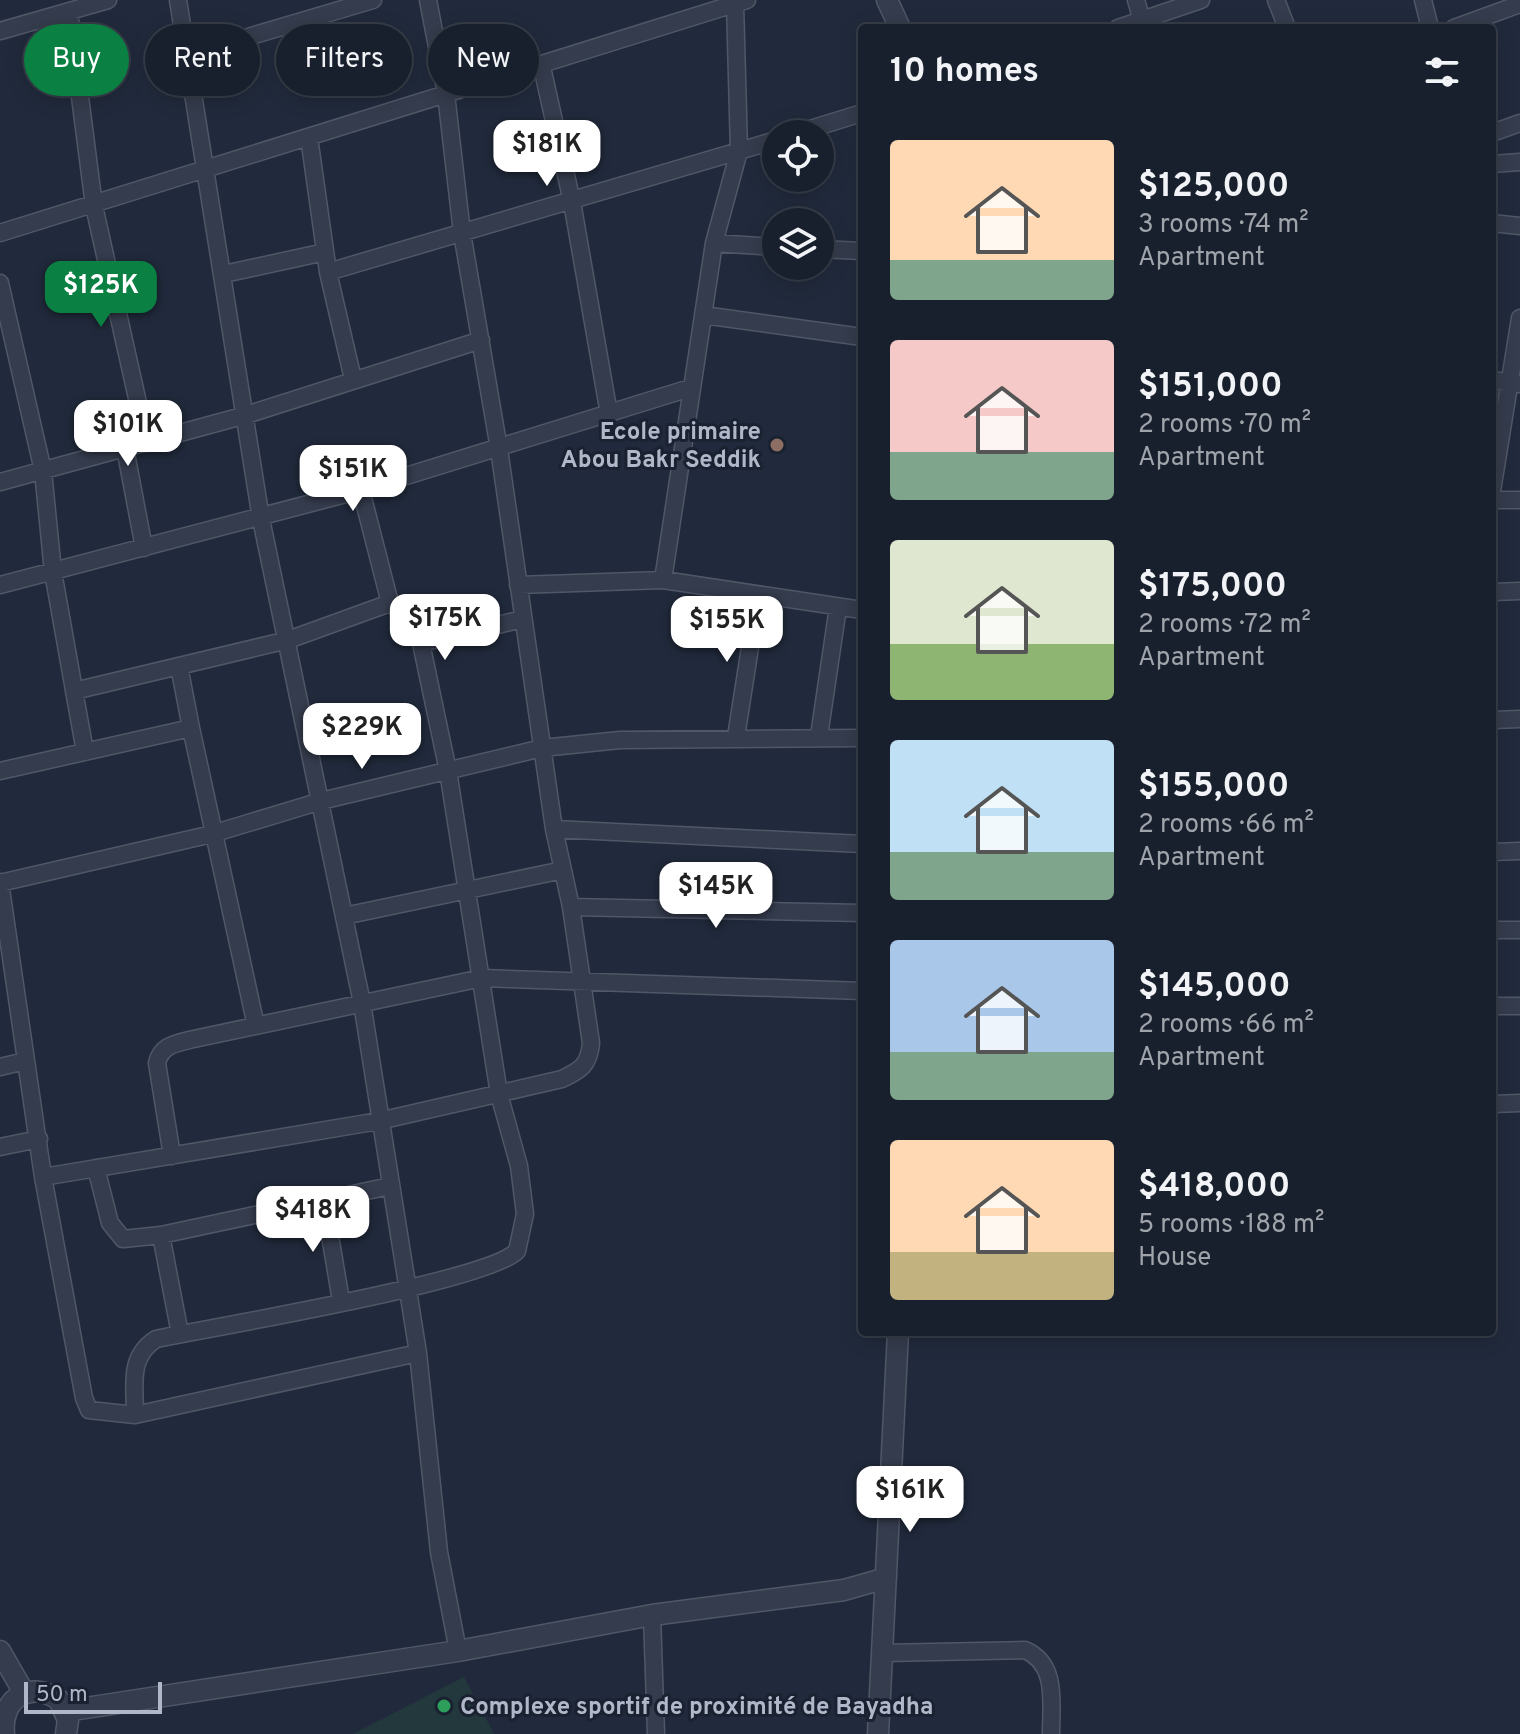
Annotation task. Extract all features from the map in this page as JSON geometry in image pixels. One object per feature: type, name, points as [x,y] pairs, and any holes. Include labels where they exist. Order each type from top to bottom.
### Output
[{"type":"street","points":[[0,31],[108,0]]},
{"type":"street","points":[[178,0],[182,24]]},
{"type":"street","points":[[307,0],[309,18]]},
{"type":"street","points":[[260,33],[373,0]]},
{"type":"street","points":[[428,0],[433,24]]},
{"type":"street","points":[[887,0],[898,24]]},
{"type":"street","points":[[1136,0],[1143,24],[1201,0]]},
{"type":"street","points":[[1276,0],[1285,24]]},
{"type":"street","points":[[1423,0],[1429,24]]},
{"type":"street","points":[[539,68],[741,2],[739,151],[714,243],[663,580]]},
{"type":"street","points":[[1465,24],[1520,4]]},
{"type":"street","points":[[69,11],[94,206],[147,443]]},
{"type":"street","points":[[542,67],[572,202],[609,414]]},
{"type":"street","points":[[194,96],[261,519],[362,1003],[418,1353],[439,1552],[458,1651]]},
{"type":"street","points":[[0,233],[440,96]]},
{"type":"street","points":[[43,1177],[379,1121],[562,1079],[583,1069],[590,1059],[591,1043],[571,907],[554,829],[499,449],[462,233],[446,96]]},
{"type":"street","points":[[834,122],[858,114]]},
{"type":"street","points":[[1496,132],[1520,123]]},
{"type":"street","points":[[309,137],[328,272],[353,379]]},
{"type":"street","points":[[328,272],[762,144]]},
{"type":"street","points":[[1496,164],[1520,162]]},
{"type":"street","points":[[1496,223],[1520,226]]},
{"type":"street","points":[[714,243],[762,246]]},
{"type":"street","points":[[834,250],[858,251]]},
{"type":"street","points":[[224,274],[325,252]]},
{"type":"street","points":[[0,283],[8,345],[43,471],[53,572],[85,752]]},
{"type":"street","points":[[703,315],[858,336]]},
{"type":"street","points":[[1496,462],[1520,318]]},
{"type":"street","points":[[0,482],[246,415],[481,340]]},
{"type":"street","points":[[0,585],[261,519],[499,449],[690,388]]},
{"type":"street","points":[[125,448],[144,548]]},
{"type":"street","points":[[135,1415],[134,1371],[141,1348],[156,1339],[407,1288],[501,1264],[517,1251],[523,1236],[525,1214],[519,1166],[499,1094],[448,771],[421,643],[402,612],[390,603],[361,490]]},
{"type":"street","points":[[1496,500],[1520,500]]},
{"type":"street","points":[[518,585],[663,580],[858,610]]},
{"type":"street","points":[[1496,592],[1520,591]]},
{"type":"street","points":[[736,737],[758,596]]},
{"type":"street","points":[[74,691],[288,640],[390,603]]},
{"type":"street","points":[[819,736],[838,607]]},
{"type":"street","points":[[421,643],[523,619]]},
{"type":"street","points":[[179,666],[212,834],[256,1026]]},
{"type":"street","points":[[1496,720],[1520,719]]},
{"type":"street","points":[[0,771],[191,728]]},
{"type":"street","points":[[418,1353],[135,1415],[89,1410],[84,1398],[43,1177],[39,1139],[4,951],[0,882],[212,834],[321,801],[542,748],[620,740],[858,738]]},
{"type":"street","points":[[554,829],[858,844]]},
{"type":"street","points":[[1496,852],[1520,851]]},
{"type":"street","points":[[344,916],[563,870]]},
{"type":"street","points":[[571,907],[858,913]]},
{"type":"street","points":[[1496,930],[1520,930]]},
{"type":"street","points":[[172,1156],[157,1074],[159,1054],[167,1046],[482,978],[858,991]]},
{"type":"street","points":[[1496,1006],[1520,1006]]},
{"type":"street","points":[[0,1067],[25,1061]]},
{"type":"street","points":[[1496,1104],[1520,1103]]},
{"type":"street","points":[[0,1147],[39,1139]]},
{"type":"street","points":[[96,1168],[114,1232],[123,1239],[161,1235],[390,1186]]},
{"type":"street","points":[[324,1200],[341,1301]]},
{"type":"street","points":[[161,1235],[180,1334]]},
{"type":"street","points":[[878,1734],[885,1653],[898,1336]]},
{"type":"street","points":[[66,1711],[458,1651],[652,1615],[844,1590],[886,1578]]},
{"type":"street","points":[[652,1615],[656,1734]]},
{"type":"street","points":[[885,1653],[1025,1650],[1038,1656],[1047,1668],[1051,1734]]},
{"type":"street","points":[[0,1651],[23,1691]]},
{"type":"street","points":[[2,1730],[8,1702],[23,1691],[49,1692],[66,1711],[66,1734]]},
{"type":"green space","name":"Complexe sportif de proximité de Bayadha","points":[[464,1677],[494,1734],[353,1734]]},
{"type":"place","name":"Ecole primaire Abou Bakr Seddik","points":[[777,445]]},
{"type":"place","name":"Complexe sportif de proximité de Bayadha","points":[[444,1706]]}]
